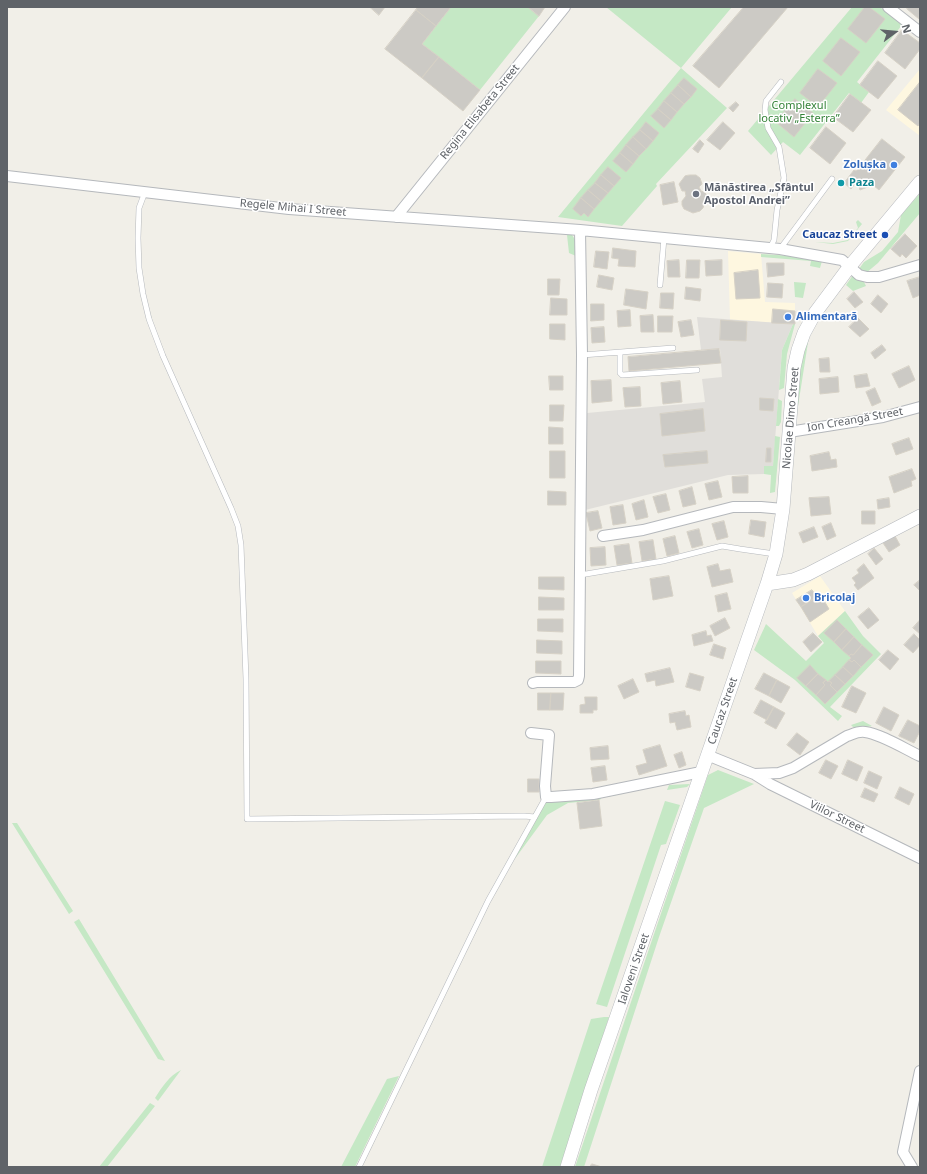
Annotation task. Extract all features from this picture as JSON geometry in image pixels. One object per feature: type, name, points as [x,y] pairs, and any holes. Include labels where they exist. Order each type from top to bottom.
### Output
[{"type":"street","name":"Regina Elisabeta Street","points":[[396,217],[565,7]]},
{"type":"street","points":[[892,8],[920,32]]},
{"type":"street","name":"Regele Mihai I Street","points":[[7,176],[281,208],[580,230]]},
{"type":"street","name":"Nicolae Dimo Street","points":[[767,584],[776,554],[783,509],[794,368],[804,333],[815,313],[850,266],[920,182]]},
{"type":"street","points":[[533,683],[574,682],[578,680],[579,676],[582,355],[580,230],[775,249],[842,260],[859,275],[867,277],[879,277],[920,265]]},
{"type":"street","name":"Ion Creangă Street","points":[[789,432],[883,416],[920,407]]},
{"type":"street","points":[[603,536],[643,530],[733,507],[761,506],[783,509]]},
{"type":"street","points":[[767,584],[793,580],[808,574],[920,516]]},
{"type":"street","name":"Caucaz Street","points":[[701,772],[767,584]]},
{"type":"street","points":[[707,755],[754,774],[779,773],[793,768],[847,736],[856,732],[864,732],[875,734],[920,756]]},
{"type":"street","points":[[531,733],[548,735],[545,786],[546,797],[593,794],[701,772]]},
{"type":"street","name":"Ialoveni Street","points":[[567,1167],[591,1090],[701,772]]},
{"type":"street","name":"Viilor Street","points":[[754,774],[770,784],[920,858]]},
{"type":"street","points":[[912,1167],[903,1152],[920,1072]]},
{"type":"lane","points":[[775,249],[774,240],[777,210],[784,178],[779,147],[768,128],[765,110],[766,101],[781,82]]},
{"type":"lane","points":[[775,249],[832,179]]},
{"type":"lane","points":[[145,192],[139,208],[138,238],[139,268],[149,319],[163,356],[238,526],[241,545],[246,679],[247,819],[535,817]]},
{"type":"lane","points":[[660,285],[664,238]]},
{"type":"lane","points":[[582,355],[673,348]]},
{"type":"lane","points":[[620,353],[620,373],[622,375],[696,370]]},
{"type":"lane","points":[[580,574],[663,561],[722,546],[740,550],[776,554]]},
{"type":"lane","points":[[359,1167],[488,901],[546,797]]},
{"type":"shaded area","points":[[920,69],[920,136],[886,110]]},
{"type":"shaded area","points":[[728,251],[761,254],[765,302],[795,303],[795,324],[730,320]]},
{"type":"shaded area","points":[[697,317],[793,324],[782,350],[773,466],[765,466],[764,474],[728,475],[585,510],[587,413],[705,402],[702,379],[722,377],[720,349],[701,350]]},
{"type":"shaded area","points":[[820,576],[845,611],[818,636],[792,593]]},
{"type":"green space","points":[[451,7],[528,7],[539,16],[480,90],[422,44]]},
{"type":"green space","points":[[606,7],[732,7],[681,68]]},
{"type":"green space","name":"Complexul locativ „Esterra”","points":[[852,7],[880,7],[902,25],[857,82],[869,92],[861,103],[849,93],[800,155],[783,142],[771,155],[748,131]]},
{"type":"green space","points":[[681,68],[727,108],[656,184],[657,186],[622,226],[558,217]]},
{"type":"green space","points":[[920,193],[920,213],[878,263],[866,273],[859,269],[864,262],[882,251],[898,232],[901,215]]},
{"type":"green space","points":[[858,220],[862,224],[848,241],[833,244],[815,242],[833,243],[848,240],[858,228],[856,222]]},
{"type":"green space","points":[[567,235],[572,235],[576,241],[576,256],[569,253]]},
{"type":"green space","points":[[761,254],[793,256],[822,261],[820,268],[810,266],[811,261],[761,257]]},
{"type":"green space","points":[[853,275],[862,278],[866,286],[853,291],[846,285]]},
{"type":"green space","points":[[794,282],[806,283],[803,298],[795,297]]},
{"type":"green space","points":[[793,324],[795,324],[787,354],[784,388],[779,390],[782,350]]},
{"type":"green space","points":[[809,336],[796,419],[801,366],[805,346]]},
{"type":"green space","points":[[778,399],[782,401],[781,422],[779,426],[776,426]]},
{"type":"green space","points":[[775,436],[780,437],[775,492],[770,493],[771,475],[764,474],[764,466],[773,466]]},
{"type":"green space","points":[[845,611],[863,636],[881,654],[830,707],[842,716],[838,721],[795,680],[754,650],[766,624],[806,661],[824,643],[818,636]]},
{"type":"green space","points":[[863,721],[872,726],[855,729],[851,725]]},
{"type":"green space","points":[[718,770],[754,784],[704,808],[659,937],[584,1167],[575,1167],[708,775]]},
{"type":"green space","points":[[690,784],[687,787],[667,790],[669,785]]},
{"type":"green space","points":[[622,794],[601,798],[599,800],[568,803],[547,815],[514,860],[546,801]]},
{"type":"green space","points":[[665,801],[680,805],[666,844],[661,845],[607,1007],[596,1004]]},
{"type":"green space","points":[[12,823],[17,823],[73,911],[69,914]]},
{"type":"green space","points":[[79,919],[165,1061],[158,1059],[74,922]]},
{"type":"green space","points":[[609,1017],[560,1167],[542,1167],[591,1019]]},
{"type":"green space","points":[[181,1070],[158,1101],[155,1098],[163,1086],[173,1075]]},
{"type":"green space","points":[[399,1076],[355,1167],[341,1167],[387,1079]]},
{"type":"green space","points":[[150,1103],[155,1106],[107,1167],[99,1167]]},
{"type":"building","points":[[370,7],[385,7],[379,15]]},
{"type":"building","points":[[418,7],[451,7],[436,26],[416,10]]},
{"type":"building","points":[[528,7],[545,7],[539,16]]},
{"type":"building","points":[[744,7],[788,7],[719,88],[693,66]]},
{"type":"building","points":[[865,7],[869,7],[885,19],[866,43],[848,29]]},
{"type":"building","points":[[908,7],[920,7],[919,19],[907,9]]},
{"type":"building","points":[[416,10],[436,26],[422,44],[439,57],[422,78],[385,49]]},
{"type":"building","points":[[902,30],[920,43],[920,49],[905,69],[885,53]]},
{"type":"building","points":[[841,38],[860,52],[841,76],[823,61]]},
{"type":"building","points":[[439,57],[480,90],[463,111],[422,78]]},
{"type":"building","points":[[878,61],[897,76],[878,99],[860,85]]},
{"type":"building","points":[[818,69],[837,83],[818,107],[800,93]]},
{"type":"building","points":[[684,78],[697,89],[691,97],[678,85]]},
{"type":"building","points":[[920,82],[920,123],[918,126],[898,110]]},
{"type":"building","points":[[678,85],[691,97],[684,104],[671,93]]},
{"type":"building","points":[[671,93],[684,104],[677,112],[664,101]]},
{"type":"building","points":[[850,94],[871,110],[853,132],[833,117]]},
{"type":"building","points":[[795,99],[813,113],[794,137],[776,122]]},
{"type":"building","points":[[664,101],[677,112],[671,120],[658,109]]},
{"type":"building","points":[[736,102],[739,105],[733,112],[729,108]]},
{"type":"building","points":[[658,109],[671,120],[664,128],[651,116]]},
{"type":"building","points":[[646,122],[659,133],[653,141],[640,130]]},
{"type":"building","points":[[723,122],[735,133],[720,150],[707,140]]},
{"type":"building","points":[[826,127],[846,143],[830,164],[810,148]]},
{"type":"building","points":[[640,130],[653,141],[646,149],[633,137]]},
{"type":"building","points":[[633,137],[646,149],[639,156],[626,145]]},
{"type":"building","points":[[882,139],[905,157],[879,190],[873,185],[860,190],[857,181],[851,189],[844,183],[854,170],[856,171]]},
{"type":"building","points":[[700,140],[704,144],[698,153],[693,149]]},
{"type":"building","points":[[626,145],[639,156],[633,164],[620,153]]},
{"type":"building","points":[[620,153],[633,164],[626,172],[613,161]]},
{"type":"building","points":[[608,167],[621,178],[614,186],[601,175]]},
{"type":"building","points":[[601,175],[614,186],[608,193],[595,183]]},
{"type":"building","name":"Mănăstirea „Sfântul Apostol Andrei”","points":[[696,175],[700,178],[702,184],[699,187],[701,191],[707,195],[708,200],[700,211],[693,213],[684,209],[682,205],[682,201],[686,196],[685,191],[682,191],[679,184],[685,176]]},
{"type":"building","name":"Paza","points":[[841,180],[844,183],[841,187],[838,184]]},
{"type":"building","points":[[674,182],[678,202],[663,205],[660,185]]},
{"type":"building","points":[[595,183],[608,193],[601,201],[588,190]]},
{"type":"building","points":[[588,190],[601,201],[594,209],[581,198]]},
{"type":"building","points":[[581,198],[594,209],[588,217],[584,213],[581,216],[573,209]]},
{"type":"building","points":[[905,234],[917,246],[906,258],[902,254],[900,257],[891,249]]},
{"type":"building","points":[[613,248],[636,251],[635,267],[618,266],[619,259],[612,258]]},
{"type":"building","points":[[596,251],[609,252],[607,269],[594,267]]},
{"type":"building","points":[[679,260],[680,277],[668,277],[667,261]]},
{"type":"building","points":[[687,260],[700,260],[699,278],[686,278]]},
{"type":"building","points":[[722,260],[722,275],[706,276],[705,261]]},
{"type":"building","points":[[767,263],[784,263],[784,275],[768,277]]},
{"type":"building","points":[[758,270],[760,298],[736,299],[734,273]]},
{"type":"building","points":[[599,275],[614,278],[612,290],[597,287]]},
{"type":"building","points":[[920,277],[920,295],[913,298],[907,281]]},
{"type":"building","points":[[548,279],[560,279],[559,295],[548,295]]},
{"type":"building","points":[[768,283],[783,284],[782,298],[767,297]]},
{"type":"building","points":[[686,287],[701,289],[700,301],[685,299]]},
{"type":"building","points":[[626,289],[648,292],[646,309],[624,305]]},
{"type":"building","points":[[854,292],[863,302],[855,308],[847,299]]},
{"type":"building","points":[[661,293],[674,293],[673,309],[660,308]]},
{"type":"building","points":[[878,295],[888,304],[881,313],[871,304]]},
{"type":"building","points":[[551,298],[567,299],[567,315],[550,315]]},
{"type":"building","points":[[591,304],[604,304],[604,320],[591,321]]},
{"type":"building","points":[[773,309],[795,311],[795,324],[772,323]]},
{"type":"building","points":[[630,310],[631,326],[618,327],[617,311]]},
{"type":"building","points":[[653,315],[654,332],[641,332],[640,316]]},
{"type":"building","points":[[658,316],[673,316],[672,332],[658,332]]},
{"type":"building","points":[[858,318],[869,329],[860,337],[849,327]]},
{"type":"building","points":[[691,320],[694,335],[681,337],[678,322]]},
{"type":"building","points":[[721,320],[747,322],[746,341],[720,340]]},
{"type":"building","points":[[550,324],[565,324],[565,340],[550,339]]},
{"type":"building","points":[[604,327],[605,342],[592,343],[591,328]]},
{"type":"building","points":[[882,345],[886,350],[875,359],[871,353]]},
{"type":"building","points":[[719,349],[721,363],[629,371],[628,357]]},
{"type":"building","points":[[829,358],[830,372],[820,372],[819,359]]},
{"type":"building","points":[[909,366],[915,380],[899,388],[892,374]]},
{"type":"building","points":[[867,374],[870,386],[856,388],[854,376]]},
{"type":"building","points":[[549,376],[563,376],[563,390],[550,390]]},
{"type":"building","points":[[838,377],[839,392],[820,394],[819,379]]},
{"type":"building","points":[[611,380],[612,401],[592,403],[591,381]]},
{"type":"building","points":[[680,381],[682,402],[663,404],[661,383]]},
{"type":"building","points":[[640,387],[641,406],[625,407],[623,388]]},
{"type":"building","points":[[875,388],[881,402],[872,406],[866,392]]},
{"type":"building","points":[[760,398],[774,399],[773,411],[760,410]]},
{"type":"building","points":[[550,405],[564,405],[563,421],[550,421]]},
{"type":"building","points":[[703,409],[705,431],[662,436],[660,414]]},
{"type":"building","points":[[549,427],[563,428],[563,444],[549,444]]},
{"type":"building","points":[[909,438],[913,449],[896,455],[892,444]]},
{"type":"building","points":[[767,448],[771,448],[771,462],[766,462]]},
{"type":"building","points":[[550,451],[565,451],[565,478],[550,478]]},
{"type":"building","points":[[707,451],[708,463],[665,467],[663,455]]},
{"type":"building","points":[[829,452],[831,460],[836,459],[837,467],[812,471],[810,456]]},
{"type":"building","points":[[912,469],[916,479],[911,481],[912,486],[894,493],[889,477]]},
{"type":"building","points":[[748,476],[748,493],[733,493],[732,477]]},
{"type":"building","points":[[718,481],[722,497],[709,500],[705,484]]},
{"type":"building","points":[[692,487],[696,504],[683,507],[679,491]]},
{"type":"building","points":[[548,491],[566,492],[566,505],[548,505]]},
{"type":"building","points":[[666,494],[670,510],[658,513],[653,497]]},
{"type":"building","points":[[829,497],[831,514],[811,516],[809,498]]},
{"type":"building","points":[[889,498],[890,507],[878,509],[877,500]]},
{"type":"building","points":[[644,500],[648,517],[636,520],[632,504]]},
{"type":"building","points":[[623,505],[626,523],[613,525],[610,507]]},
{"type":"building","points":[[598,511],[602,528],[590,531],[586,513]]},
{"type":"building","points":[[862,511],[875,511],[875,524],[862,524]]},
{"type":"building","points":[[751,520],[766,522],[764,537],[749,534]]},
{"type":"building","points":[[724,521],[728,537],[717,540],[712,524]]},
{"type":"building","points":[[831,523],[836,536],[827,540],[822,527]]},
{"type":"building","points":[[814,527],[818,537],[803,543],[799,533]]},
{"type":"building","points":[[699,529],[703,545],[692,548],[687,532]]},
{"type":"building","points":[[675,536],[679,553],[667,556],[663,539]]},
{"type":"building","points":[[895,536],[900,545],[889,552],[883,543]]},
{"type":"building","points":[[653,540],[656,559],[642,561],[639,542]]},
{"type":"building","points":[[629,544],[632,563],[617,565],[614,546]]},
{"type":"building","points":[[605,547],[606,565],[591,566],[590,548]]},
{"type":"building","points":[[874,548],[883,559],[876,565],[868,554]]},
{"type":"building","points":[[718,564],[720,571],[730,569],[733,582],[712,587],[707,567]]},
{"type":"building","points":[[864,564],[874,578],[858,590],[854,585],[856,583],[852,578],[859,573],[857,570]]},
{"type":"building","points":[[669,576],[673,596],[653,600],[650,579]]},
{"type":"building","points":[[539,577],[564,577],[564,590],[539,589]]},
{"type":"building","points":[[920,580],[920,591],[914,585]]},
{"type":"building","points":[[812,590],[817,597],[801,607],[796,600]]},
{"type":"building","points":[[727,593],[731,609],[718,612],[715,596]]},
{"type":"building","points":[[539,597],[564,598],[564,610],[539,610]]},
{"type":"building","points":[[817,597],[820,602],[823,599],[829,609],[810,622],[801,607]]},
{"type":"building","points":[[869,608],[879,620],[868,629],[858,617]]},
{"type":"building","points":[[725,618],[730,628],[715,636],[710,626]]},
{"type":"building","points":[[538,619],[563,619],[563,632],[538,631]]},
{"type":"building","points":[[837,620],[846,629],[834,642],[824,633]]},
{"type":"building","points":[[920,620],[920,634],[913,628]]},
{"type":"building","points":[[846,629],[854,637],[842,650],[834,642]]},
{"type":"building","points":[[706,631],[707,636],[711,635],[713,641],[694,646],[692,635]]},
{"type":"building","points":[[813,633],[822,642],[811,652],[803,642]]},
{"type":"building","points":[[914,634],[920,640],[920,645],[913,653],[904,645]]},
{"type":"building","points":[[854,637],[862,645],[853,655],[851,654],[849,656],[842,650]]},
{"type":"building","points":[[537,640],[562,641],[562,654],[537,653]]},
{"type":"building","points":[[714,644],[726,648],[723,659],[710,655]]},
{"type":"building","points":[[862,645],[873,655],[861,667],[854,660],[852,662],[849,660],[851,658],[849,656],[851,654],[853,655]]},
{"type":"building","points":[[888,650],[899,659],[890,670],[879,660]]},
{"type":"building","points":[[849,660],[852,662],[854,660],[861,667],[853,676],[843,667]]},
{"type":"building","points":[[536,661],[561,661],[561,674],[536,673]]},
{"type":"building","points":[[810,665],[818,674],[806,686],[797,678]]},
{"type":"building","points":[[843,667],[853,676],[845,684],[835,675]]},
{"type":"building","points":[[670,668],[674,682],[656,686],[655,680],[647,682],[645,674]]},
{"type":"building","points":[[690,673],[704,677],[700,691],[686,687]]},
{"type":"building","points":[[764,673],[777,680],[769,696],[755,689]]},
{"type":"building","points":[[818,674],[826,680],[823,683],[825,685],[816,695],[806,686]]},
{"type":"building","points":[[835,675],[845,684],[837,692],[830,685],[832,683],[829,681]]},
{"type":"building","points":[[633,679],[639,692],[624,699],[618,686]]},
{"type":"building","points":[[777,680],[790,687],[781,703],[769,696]]},
{"type":"building","points":[[826,680],[832,683],[830,685],[837,692],[825,704],[816,695],[825,685],[823,683]]},
{"type":"building","points":[[852,686],[866,693],[856,713],[842,707]]},
{"type":"building","points":[[538,693],[551,693],[550,710],[538,710]]},
{"type":"building","points":[[551,693],[564,693],[563,710],[550,710]]},
{"type":"building","points":[[585,697],[597,697],[597,710],[593,710],[593,713],[580,713],[580,705],[585,704]]},
{"type":"building","points":[[761,700],[774,707],[767,720],[754,713]]},
{"type":"building","points":[[774,707],[785,713],[776,729],[765,723]]},
{"type":"building","points":[[884,707],[899,715],[891,731],[876,723]]},
{"type":"building","points":[[685,711],[686,716],[689,715],[691,727],[677,730],[675,722],[670,723],[669,714]]},
{"type":"building","points":[[908,720],[920,726],[920,731],[914,743],[899,736]]},
{"type":"building","points":[[797,733],[809,742],[800,755],[787,745]]},
{"type":"building","points":[[660,745],[667,766],[639,775],[636,766],[647,763],[643,750]]},
{"type":"building","points":[[608,746],[609,759],[591,760],[590,748]]},
{"type":"building","points":[[682,752],[686,765],[679,768],[674,755]]},
{"type":"building","points":[[826,760],[838,766],[831,779],[819,773]]},
{"type":"building","points":[[848,760],[863,767],[857,781],[842,774]]},
{"type":"building","points":[[605,766],[607,780],[593,782],[591,768]]},
{"type":"building","points":[[869,771],[882,777],[877,789],[864,783]]},
{"type":"building","points":[[528,779],[539,779],[539,792],[528,792]]},
{"type":"building","points":[[900,787],[914,794],[909,805],[895,798]]},
{"type":"building","points":[[865,788],[878,794],[874,802],[861,797]]},
{"type":"building","points":[[599,800],[602,826],[580,829],[577,803]]},
{"type":"building","points":[[592,1164],[602,1167],[590,1167]]},
{"type":"place","name":"Zolușka","points":[[894,165]]},
{"type":"place","name":"Paza","points":[[841,183]]},
{"type":"place","name":"Mănăstirea „Sfântul Apostol Andrei”","points":[[696,194]]},
{"type":"place","name":"Caucaz Street","points":[[885,235]]},
{"type":"place","name":"Alimentară","points":[[788,317]]},
{"type":"place","name":"Bricolaj","points":[[806,598]]}]
